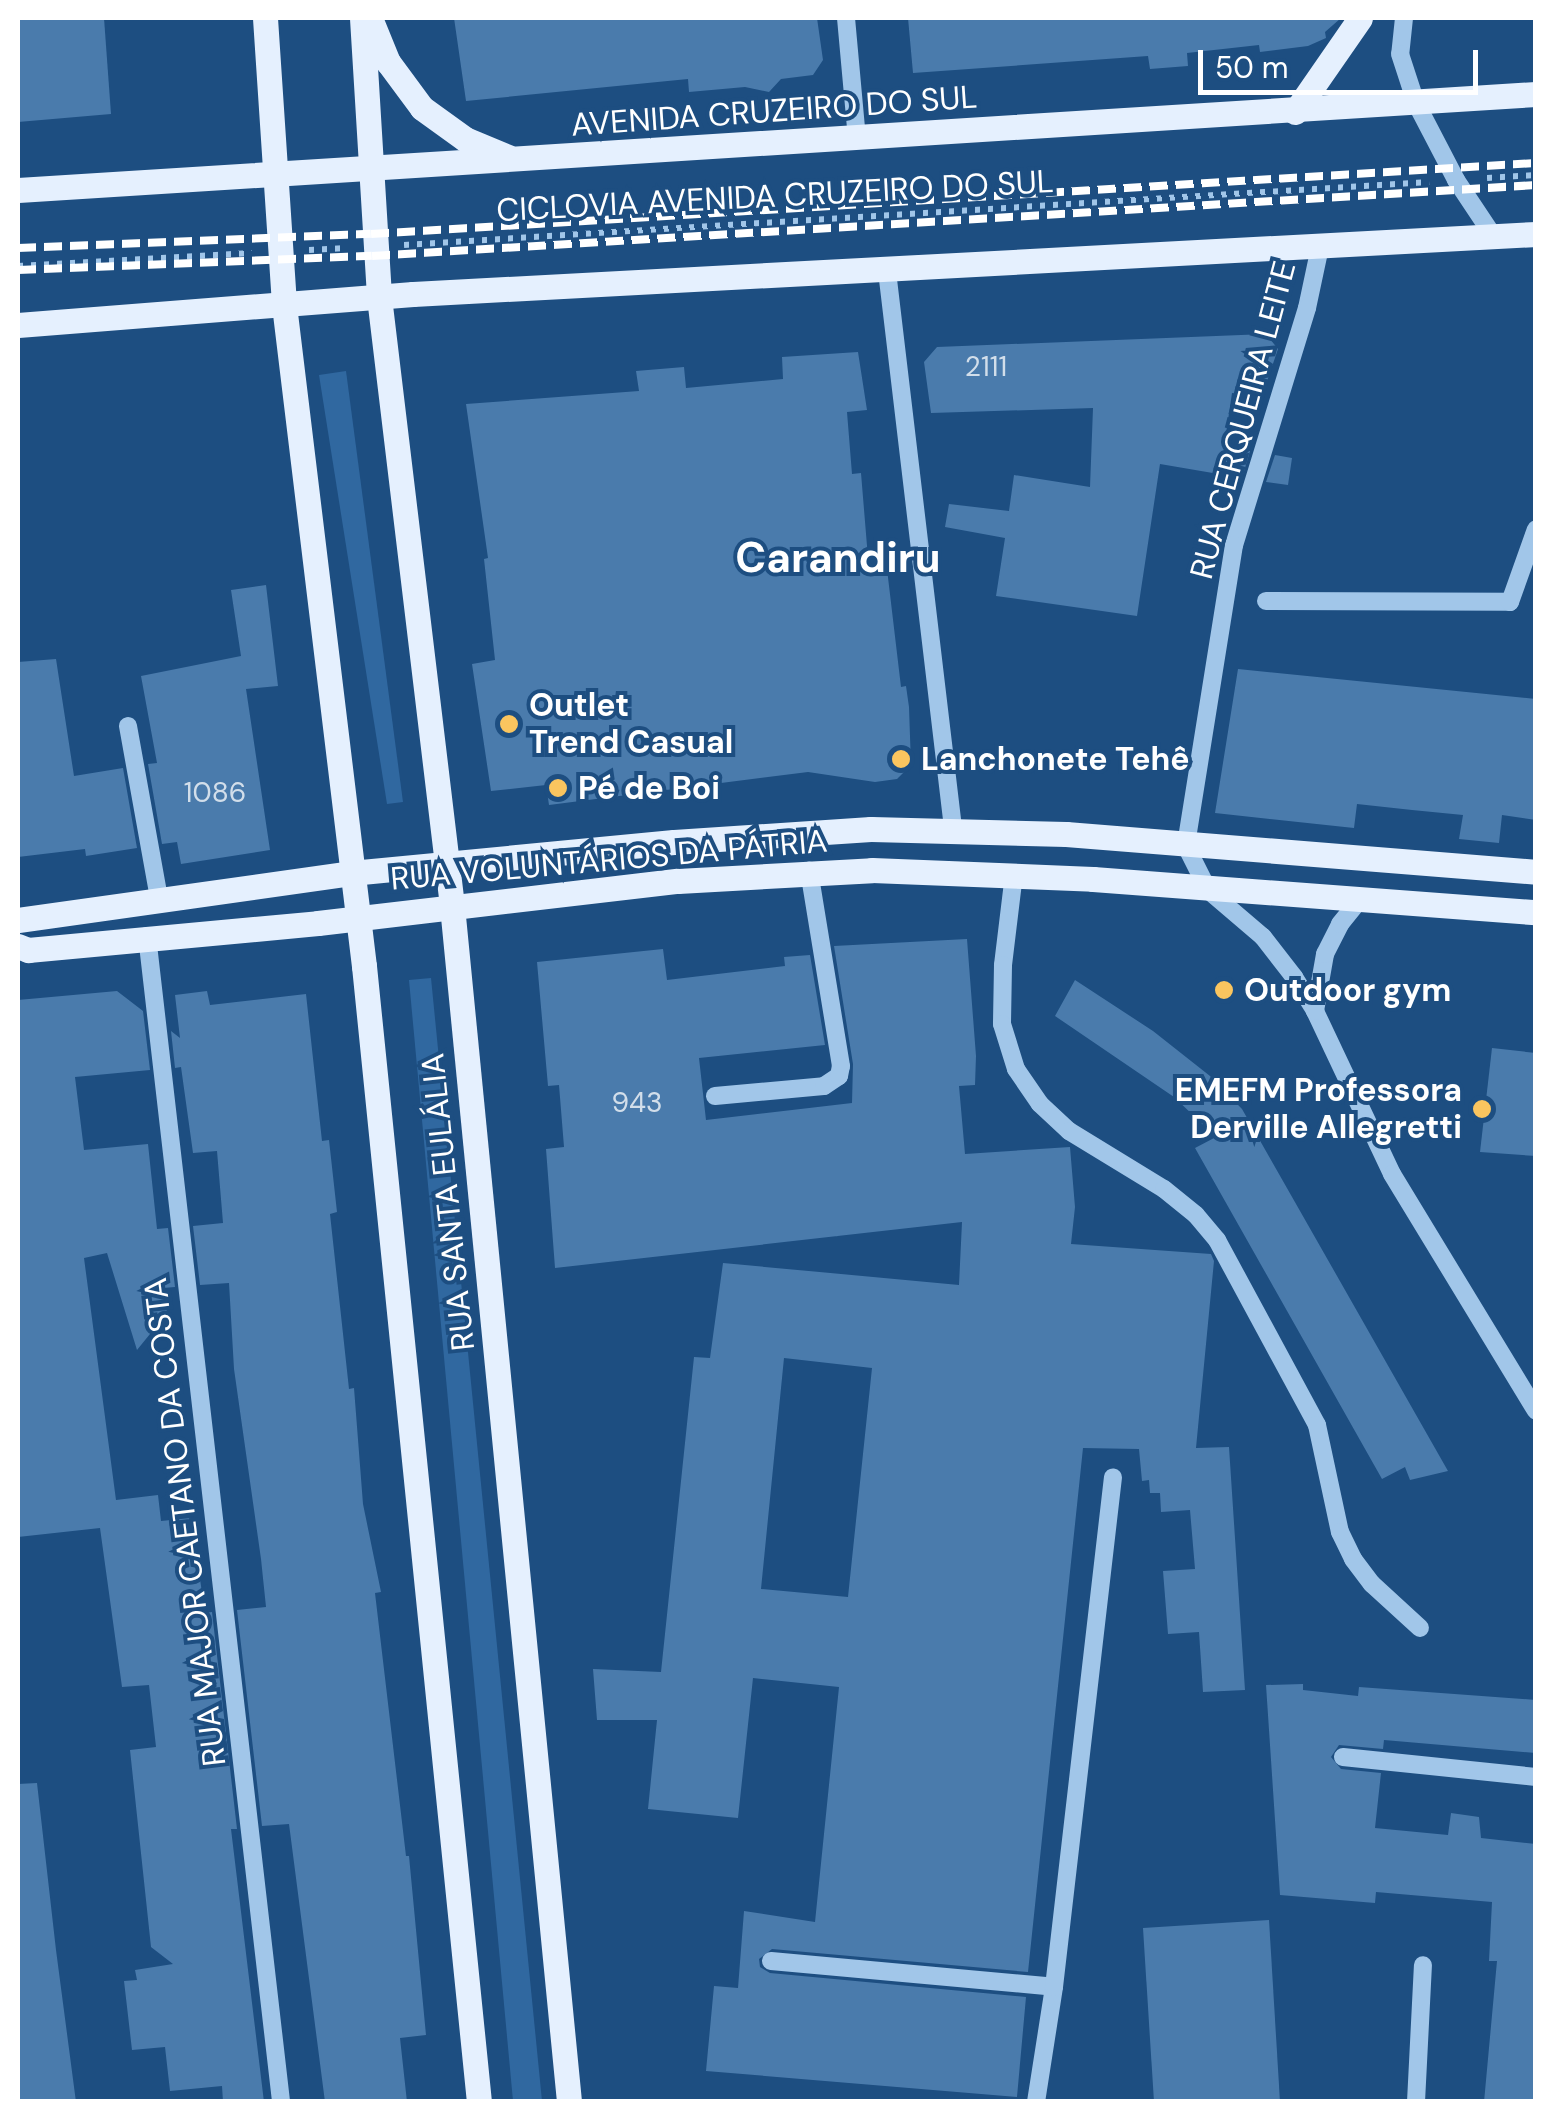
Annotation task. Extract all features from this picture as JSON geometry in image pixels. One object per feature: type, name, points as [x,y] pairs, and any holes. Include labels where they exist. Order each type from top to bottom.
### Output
[{"type":"main road","name":"RUA SANTA EULÁLIA","points":[[265,18],[284,305],[358,918],[479,2102]]},
{"type":"main road","name":"RUA SANTA EULÁLIA","points":[[362,18],[379,297],[452,906],[570,2102]]},
{"type":"main road","points":[[370,18],[388,62],[422,108],[466,139],[518,161]]},
{"type":"main road","points":[[1296,112],[1360,18]]},
{"type":"main road","name":"AVENIDA CRUZEIRO DO SUL","points":[[18,190],[1536,94]]},
{"type":"main road","points":[[18,325],[379,297],[1536,234]]},
{"type":"main road","name":"RUA VOLUNTÁRIOS DA PÁTRIA","points":[[18,920],[351,874],[674,842],[871,829],[953,828],[1536,872]]},
{"type":"main road","points":[[871,829],[872,870]]},
{"type":"main road","points":[[674,842],[678,882]]},
{"type":"main road","name":"RUA VOLUNTÁRIOS DA PÁTRIA","points":[[18,946],[28,950],[810,871],[1014,874],[1536,912]]},
{"type":"street","points":[[846,18],[857,138]]},
{"type":"street","points":[[1404,18],[1400,54],[1416,104],[1456,180],[1494,237]]},
{"type":"street","name":"RUA CERQUEIRA LEITE","points":[[1186,846],[1234,545],[1307,308],[1320,247]]},
{"type":"street","points":[[886,270],[953,828]]},
{"type":"street","points":[[1266,601],[1510,602],[1536,529]]},
{"type":"street","points":[[128,726],[159,899]]},
{"type":"street","points":[[1186,846],[1208,890],[1263,937],[1314,1011],[1392,1174],[1536,1411]]},
{"type":"street","points":[[716,1096],[824,1086],[838,1076],[841,1066],[810,871]]},
{"type":"street","points":[[1014,874],[1002,965],[1002,1024],[1016,1069],[1040,1104],[1069,1130],[1164,1189],[1196,1215],[1217,1240],[1317,1426],[1340,1532],[1353,1559],[1372,1584],[1420,1628]]},
{"type":"street","points":[[1314,1011],[1325,954],[1340,924],[1360,898]]},
{"type":"street","name":"RUA MAJOR CAETANO DA COSTA","points":[[146,936],[282,2102]]},
{"type":"street","points":[[1036,2102],[1054,1986],[1112,1477]]},
{"type":"street","points":[[1343,1757],[1536,1777]]},
{"type":"street","points":[[771,1961],[1054,1986]]},
{"type":"street","points":[[1416,2102],[1424,1965]]},
{"type":"path","name":"CICLOVIA AVENIDA CRUZEIRO DO SUL","points":[[18,266],[1536,175]]},
{"type":"shaded area","points":[[346,371],[403,802],[387,804],[319,375]]},
{"type":"shaded area","points":[[431,978],[542,2101],[513,2101],[409,980]]},
{"type":"building","points":[[18,18],[104,18],[111,114],[18,122]]},
{"type":"building","points":[[454,18],[817,18],[823,60],[813,75],[781,79],[769,92],[745,87],[689,92],[688,79],[466,101]]},
{"type":"building","points":[[908,18],[1341,18],[1325,32],[1326,38],[1308,46],[1260,52],[1259,45],[1187,53],[1188,66],[1150,69],[1148,56],[913,73]]},
{"type":"building","points":[[1266,334],[1278,349],[1262,396],[1232,393],[1224,447],[1250,451],[1242,478],[1160,464],[1137,616],[996,596],[1005,538],[945,527],[949,504],[1009,511],[1014,475],[1090,487],[1093,408],[931,413],[924,362],[937,347]]},
{"type":"building","points":[[858,352],[867,410],[847,412],[852,474],[861,473],[869,570],[887,569],[901,687],[906,686],[909,707],[911,765],[897,779],[875,782],[808,772],[549,805],[546,785],[491,791],[472,664],[495,660],[484,559],[488,558],[466,404],[639,391],[636,371],[684,367],[686,388],[783,379],[782,357]]},
{"type":"building","points":[[1275,455],[1292,458],[1288,485],[1266,482]]},
{"type":"building","points":[[266,585],[278,686],[246,689],[270,850],[181,864],[177,842],[162,844],[148,764],[157,763],[141,676],[241,656],[231,590]]},
{"type":"building","points":[[56,659],[74,776],[123,768],[137,848],[86,856],[85,849],[18,857],[18,662]]},
{"type":"building","points":[[1238,669],[1536,699],[1536,820],[1502,815],[1499,843],[1459,839],[1463,815],[1357,804],[1354,828],[1215,813]]},
{"type":"building","points":[[967,939],[976,1056],[975,1085],[959,1086],[965,1154],[1070,1147],[1075,1207],[1071,1244],[1211,1254],[1214,1261],[1196,1448],[1229,1447],[1245,1690],[1203,1692],[1199,1632],[1168,1634],[1163,1571],[1195,1569],[1190,1510],[1161,1512],[1160,1493],[1150,1493],[1149,1480],[1142,1481],[1139,1449],[1083,1448],[1028,1972],[772,1949],[759,1959],[760,1967],[770,1973],[1026,1997],[1017,2097],[706,2071],[714,1986],[738,1988],[744,1911],[815,1922],[839,1687],[753,1678],[738,1818],[648,1809],[657,1720],[597,1720],[593,1669],[661,1672],[694,1357],[710,1358],[723,1263],[959,1285],[962,1222],[555,1268],[546,1149],[564,1147],[559,1085],[548,1086],[537,962],[663,949],[667,980],[785,966],[784,957],[810,955],[825,1045],[699,1058],[706,1120],[852,1103],[853,1064],[834,946]],"holes":[[[784,1358],[872,1368],[848,1597],[761,1589]]]},
{"type":"building","points":[[1075,980],[1153,1031],[1210,1076],[1242,1109],[1448,1471],[1410,1480],[1405,1467],[1382,1479],[1195,1148],[1216,1137],[1174,1097],[1055,1016]]},
{"type":"building","points":[[117,991],[143,1011],[150,1070],[75,1077],[84,1150],[148,1144],[157,1229],[168,1228],[175,1287],[163,1288],[167,1313],[137,1350],[107,1253],[84,1258],[116,1500],[158,1495],[161,1521],[191,1518],[205,1613],[212,1612],[237,1829],[231,1829],[264,2102],[223,2102],[222,2086],[170,2091],[165,2047],[132,2050],[124,1981],[137,1980],[135,1970],[173,1964],[151,1947],[130,1750],[156,1747],[149,1685],[122,1687],[100,1528],[18,1537],[18,1000]]},
{"type":"building","points":[[207,991],[210,1005],[306,994],[322,1141],[329,1140],[337,1212],[330,1214],[349,1389],[354,1388],[363,1504],[381,1592],[375,1593],[409,1856],[426,2035],[400,2038],[407,2102],[325,2102],[289,1824],[262,1826],[237,1610],[266,1607],[261,1559],[234,1369],[229,1283],[200,1285],[193,1226],[223,1223],[217,1151],[193,1153],[181,1067],[175,1068],[171,1031],[180,1038],[175,995]]},
{"type":"building","points":[[1492,1048],[1536,1053],[1536,1156],[1480,1152]]},
{"type":"building","points":[[1303,1684],[1303,1690],[1358,1696],[1359,1687],[1536,1700],[1536,1753],[1384,1740],[1383,1749],[1339,1745],[1331,1757],[1341,1769],[1381,1773],[1375,1828],[1448,1835],[1451,1813],[1479,1817],[1481,1838],[1536,1844],[1536,2102],[1484,2102],[1497,1961],[1489,1961],[1492,1902],[1376,1892],[1375,1903],[1280,1895],[1266,1685]]},
{"type":"building","points":[[37,1783],[76,2102],[18,2102],[18,1784]]},
{"type":"building","points":[[1269,1920],[1280,2102],[1154,2102],[1143,1928]]},
{"type":"railway","points":[[18,248],[371,234],[1536,163]]},
{"type":"railway","points":[[18,270],[372,256],[1536,185]]},
{"type":"place","name":"Outlet Trend Casual","points":[[509,724]]},
{"type":"place","name":"Lanchonete Tehê","points":[[901,759]]},
{"type":"place","name":"Pé de Boi","points":[[558,788]]},
{"type":"place","name":"Outdoor gym","points":[[1224,990]]},
{"type":"place","name":"EMEFM Professora Derville Allegretti","points":[[1482,1109]]},
{"type":"district","name":"Carandiru","points":[[838,558]]}]
